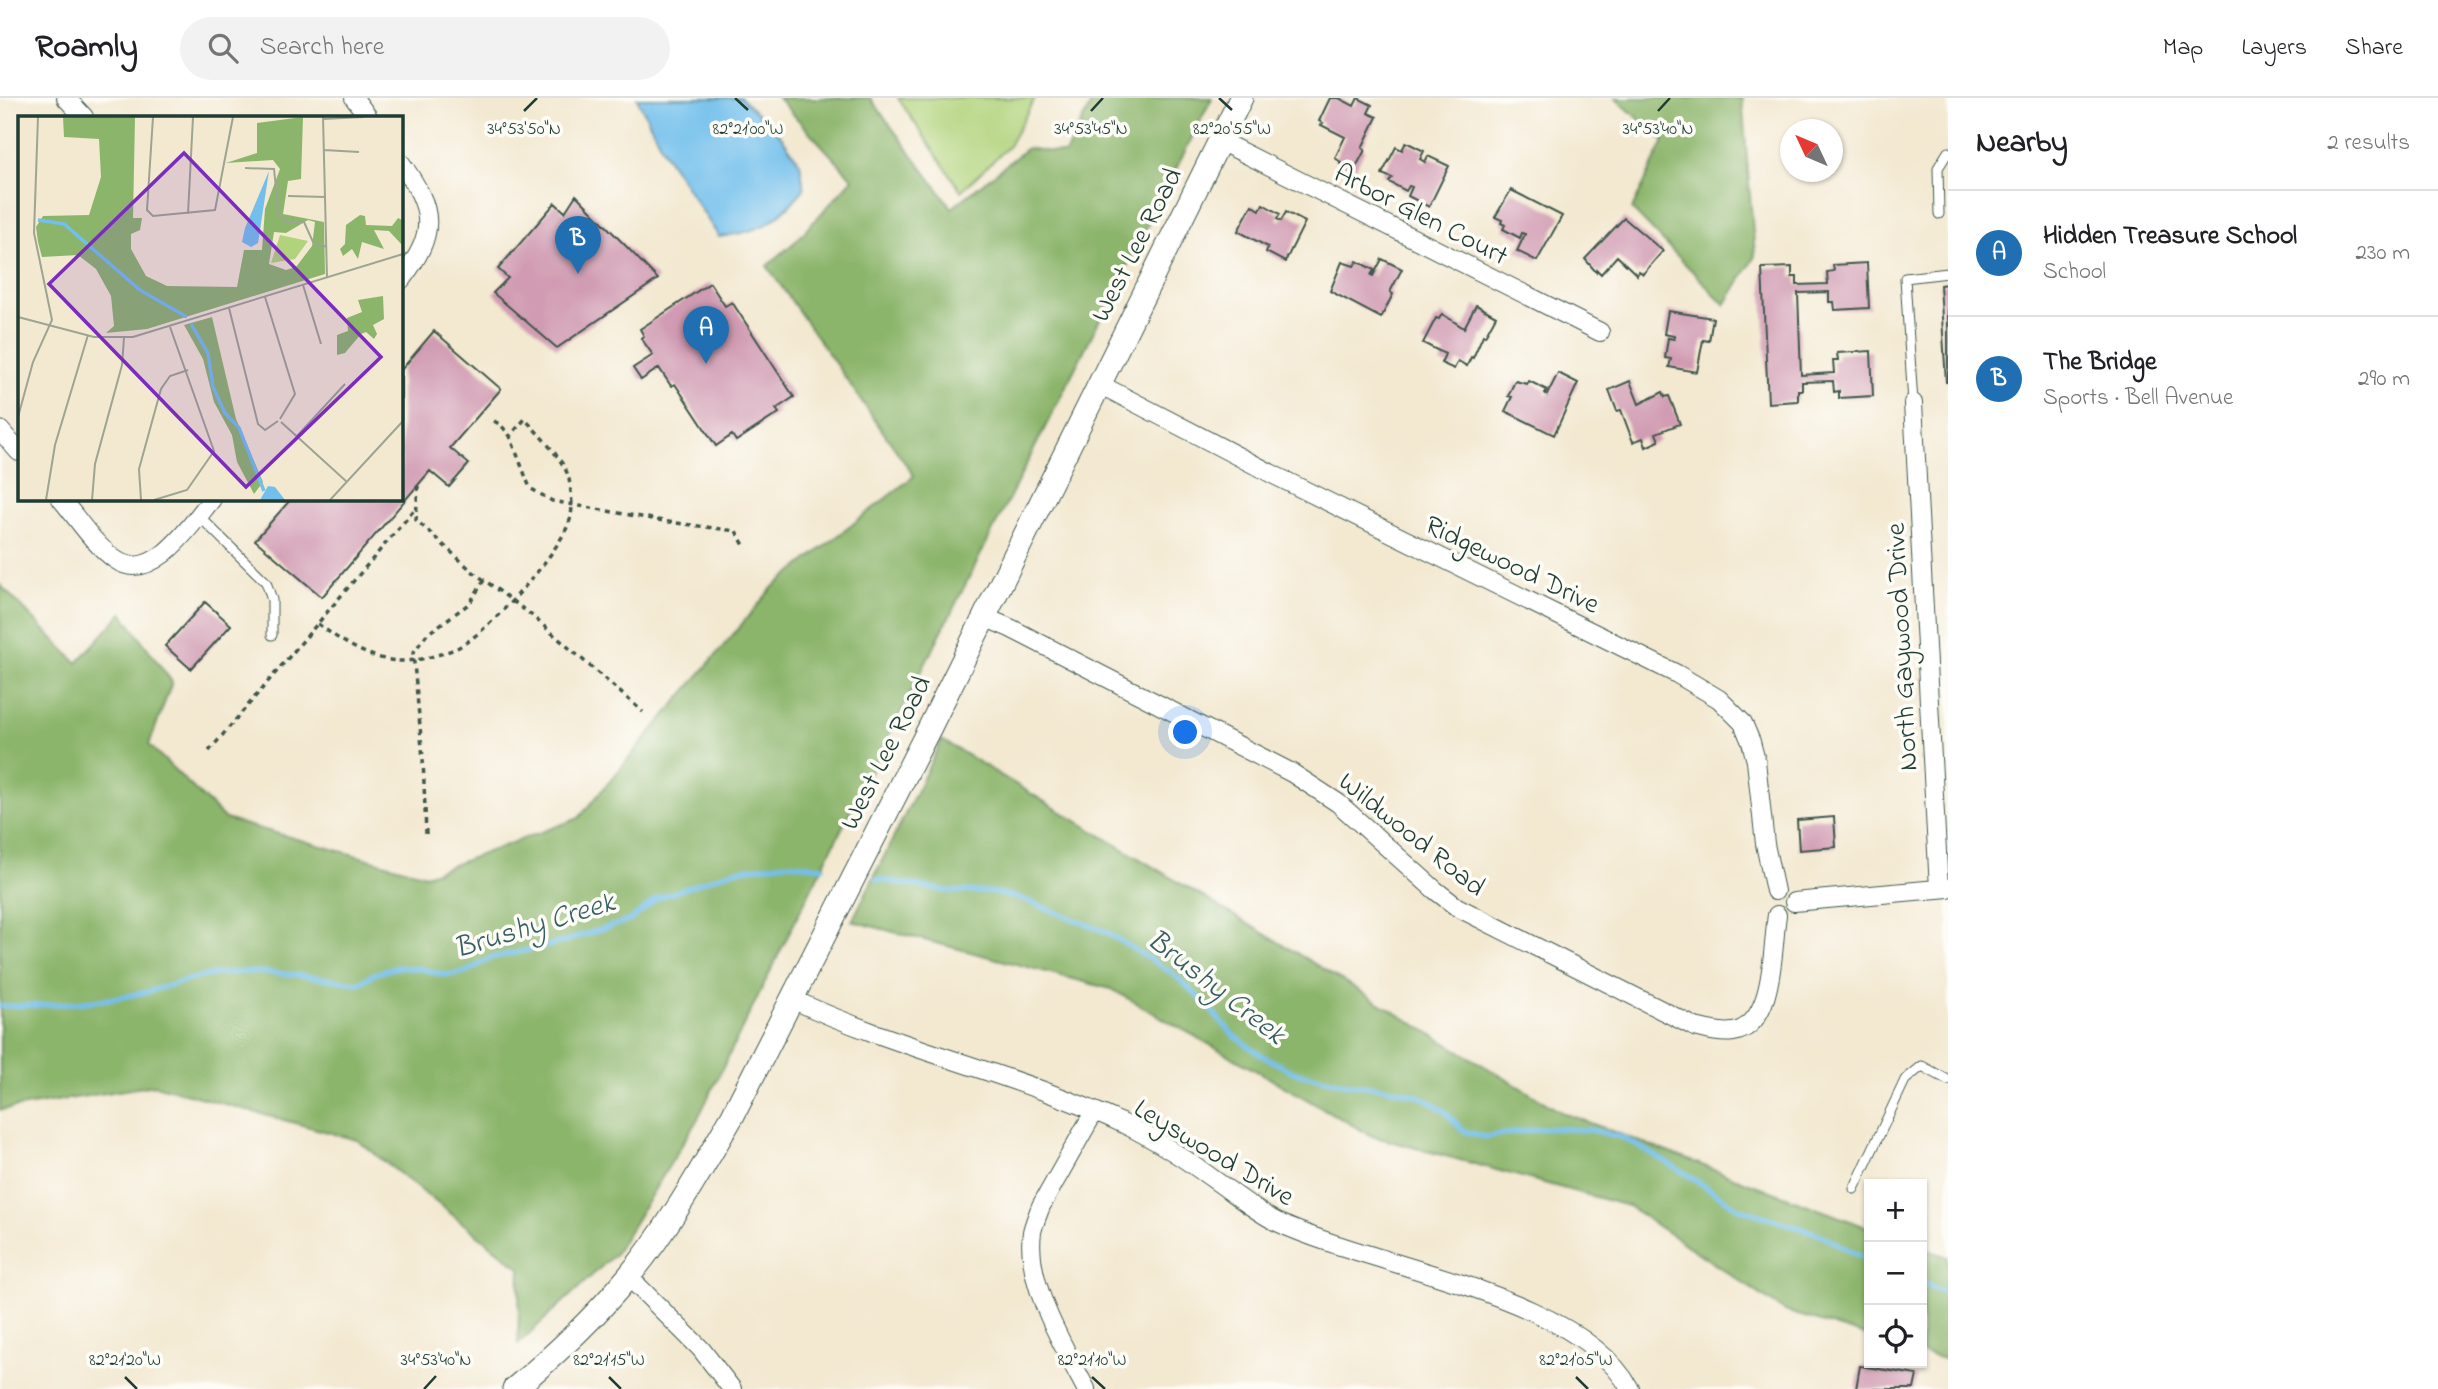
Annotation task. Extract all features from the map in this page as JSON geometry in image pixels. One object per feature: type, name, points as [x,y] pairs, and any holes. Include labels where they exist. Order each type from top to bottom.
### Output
[{"type":"street","points":[[66,98],[83,116]]},
{"type":"street","points":[[354,98],[367,116]]},
{"type":"street","name":"West Lee Road","points":[[514,1389],[546,1361],[628,1276],[700,1173],[794,1000],[1241,98]]},
{"type":"street","name":"Arbor Glen Court","points":[[1220,141],[1600,332]]},
{"type":"street","points":[[402,164],[418,188],[428,216],[427,233],[422,248],[402,278]]},
{"type":"street","name":"Ridgewood Drive","points":[[1099,384],[1276,476],[1677,674],[1719,699],[1743,723],[1751,742],[1765,844],[1775,891]]},
{"type":"street","name":"North Gaywood Drive","points":[[1913,403],[1943,888]]},
{"type":"street","points":[[0,430],[18,451]]},
{"type":"street","points":[[62,500],[108,554],[127,566],[139,566],[159,558],[211,500]]},
{"type":"street","name":"Wildwood Road","points":[[984,617],[1292,773],[1338,803],[1435,890],[1457,906],[1695,1027],[1714,1032],[1732,1032],[1754,1020],[1767,993],[1777,915]]},
{"type":"street","points":[[1794,902],[1943,888]]},
{"type":"street","points":[[1775,891],[1787,891],[1794,902],[1788,913],[1777,915],[1768,905],[1769,897],[1775,891]]},
{"type":"street","name":"Leyswood Drive","points":[[794,1000],[837,1020],[1052,1094],[1126,1125],[1166,1147],[1276,1221],[1365,1254],[1474,1289],[1553,1321],[1598,1351],[1617,1369],[1630,1389]]},
{"type":"street","points":[[1086,1389],[1047,1310],[1038,1283],[1032,1241],[1041,1206],[1094,1112]]},
{"type":"street","points":[[628,1276],[701,1349],[732,1389]]},
{"type":"lane","points":[[1939,214],[1938,168],[1948,152]]},
{"type":"lane","points":[[1913,403],[1905,278],[1948,273]]},
{"type":"lane","points":[[198,515],[265,582],[272,600],[272,635]]},
{"type":"lane","points":[[1854,1189],[1905,1080],[1922,1066],[1948,1080]]},
{"type":"path","points":[[318,624],[343,643],[377,658],[414,661],[458,647],[512,601],[550,555],[572,515],[568,475],[550,447],[524,419],[510,436]]},
{"type":"path","points":[[494,421],[510,436],[530,488],[552,501],[736,531],[745,547]]},
{"type":"path","points":[[418,486],[416,520],[484,580],[588,662],[643,712]]},
{"type":"path","points":[[209,751],[417,508]]},
{"type":"path","points":[[426,834],[423,758],[413,653],[427,634],[470,603],[484,580]]},
{"type":"green space","points":[[778,98],[870,98],[952,208],[1027,148],[1065,154],[1094,98],[1212,98],[697,1120],[615,1254],[518,1344],[520,1268],[357,1140],[155,1085],[0,1110],[0,585],[77,663],[122,613],[172,682],[149,745],[225,819],[426,875],[579,818],[773,587],[914,476],[767,266],[796,241],[853,179]]},
{"type":"green space","points":[[898,98],[1035,98],[1009,146],[961,191]]},
{"type":"green space","points":[[1615,98],[1742,98],[1755,256],[1725,305],[1632,209],[1664,141]]},
{"type":"green space","points":[[942,740],[1561,1112],[1864,1226],[1864,1335],[1785,1311],[1628,1206],[1372,1136],[1111,989],[852,921]]},
{"type":"green space","points":[[1927,1250],[1948,1257],[1948,1360],[1927,1354]]},
{"type":"water","points":[[637,98],[741,98],[780,135],[800,163],[804,189],[785,210],[768,223],[747,232],[719,237],[665,154]]},
{"type":"building","points":[[1330,98],[1339,98],[1354,106],[1358,98],[1372,105],[1368,113],[1377,117],[1355,169],[1340,164],[1335,158],[1345,137],[1321,125],[1323,123],[1319,121]]},
{"type":"building","points":[[1406,142],[1424,151],[1420,159],[1425,162],[1428,156],[1449,166],[1429,207],[1408,196],[1412,187],[1409,186],[1406,191],[1389,182],[1392,178],[1382,174],[1396,147],[1402,150]]},
{"type":"building","points":[[1511,190],[1562,216],[1537,261],[1517,251],[1525,234],[1522,233],[1520,238],[1503,229],[1505,225],[1501,223],[1502,220],[1495,217]]},
{"type":"building","points":[[576,195],[658,279],[557,348],[493,293],[508,278],[498,269],[555,203],[565,212]]},
{"type":"building","points":[[1263,204],[1280,214],[1277,219],[1281,221],[1286,212],[1305,222],[1285,262],[1266,252],[1268,247],[1238,231],[1252,205],[1260,210]]},
{"type":"building","points":[[1624,218],[1663,251],[1643,274],[1639,271],[1637,275],[1617,256],[1601,274],[1597,270],[1596,272],[1585,259]]},
{"type":"building","points":[[1382,259],[1402,269],[1381,318],[1330,291],[1342,262],[1354,266],[1357,261],[1374,270],[1371,275],[1373,276]]},
{"type":"building","points":[[1867,263],[1869,308],[1835,310],[1834,302],[1829,302],[1829,292],[1798,293],[1801,375],[1834,373],[1833,360],[1838,360],[1837,353],[1871,351],[1873,396],[1839,398],[1839,391],[1834,392],[1833,381],[1802,382],[1802,390],[1798,390],[1798,401],[1768,403],[1762,268],[1792,267],[1792,277],[1797,277],[1797,285],[1828,284],[1827,272],[1834,271],[1833,265]]},
{"type":"building","points":[[710,283],[725,306],[732,302],[794,397],[776,409],[779,413],[736,441],[732,435],[716,446],[675,384],[671,386],[659,368],[641,380],[633,368],[653,355],[641,338],[644,336],[640,329]]},
{"type":"building","points":[[1948,284],[1948,382],[1946,382],[1940,285]]},
{"type":"building","points":[[1476,305],[1496,316],[1485,336],[1483,335],[1473,358],[1471,357],[1467,366],[1458,361],[1454,369],[1441,363],[1445,354],[1423,343],[1436,318],[1439,319],[1442,314],[1464,328]]},
{"type":"building","points":[[1668,311],[1713,318],[1709,341],[1703,340],[1697,372],[1669,367],[1671,359],[1665,358],[1668,338],[1674,339],[1674,336],[1664,334]]},
{"type":"building","points":[[434,331],[501,389],[450,448],[469,464],[449,487],[430,471],[322,597],[255,540],[290,500],[402,500],[402,369]]},
{"type":"building","points":[[1558,373],[1578,383],[1554,435],[1505,411],[1512,397],[1508,396],[1515,381],[1527,384],[1529,381],[1547,390],[1547,395]]},
{"type":"building","points":[[1630,381],[1639,404],[1663,392],[1665,397],[1669,396],[1680,424],[1656,433],[1659,441],[1646,447],[1643,438],[1633,442],[1621,410],[1617,411],[1609,390]]},
{"type":"building","points":[[205,602],[231,625],[191,669],[165,646]]},
{"type":"building","points":[[1834,817],[1836,847],[1799,850],[1797,820]]},
{"type":"building","points":[[1860,1366],[1917,1375],[1914,1389],[1856,1389]]},
{"type":"waterway","name":"Brushy Creek","points":[[0,1006],[104,1000],[226,973],[276,973],[359,983],[374,974],[397,967],[422,969],[444,975],[466,972],[491,958],[552,945],[631,920],[656,899],[735,870],[786,863],[823,867]]},
{"type":"waterway","name":"Brushy Creek","points":[[876,879],[948,891],[990,892],[1020,898],[1106,932],[1172,973],[1202,1000],[1233,1035],[1261,1055],[1293,1072],[1349,1084],[1394,1089],[1422,1097],[1446,1112],[1462,1130],[1484,1137],[1546,1128],[1592,1130],[1624,1138],[1738,1208],[1819,1234],[1864,1258]]},
{"type":"waterway","name":"Brushy Creek","points":[[1927,1285],[1948,1293]]},
{"type":"place","name":"The Bridge","points":[[578,274]]},
{"type":"place","name":"Hidden Treasure School","points":[[706,364]]}]
